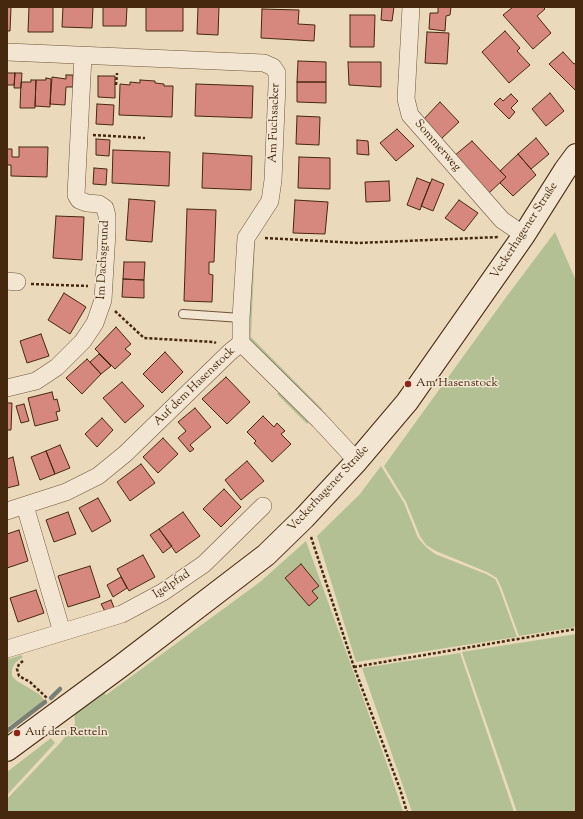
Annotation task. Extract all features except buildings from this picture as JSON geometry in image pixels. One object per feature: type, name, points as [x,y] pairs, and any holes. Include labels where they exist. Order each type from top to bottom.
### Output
[{"type":"street","name":"Sommerweg","points":[[411,7],[406,99],[410,115],[515,236]]},
{"type":"street","name":"Am Fuchsacker","points":[[7,52],[264,63],[273,67],[276,73],[277,85],[273,180],[270,201],[246,238],[241,318],[236,348]]},
{"type":"street","name":"Im Dachsgrund","points":[[7,388],[36,381],[57,368],[83,341],[95,323],[104,294],[107,216],[105,208],[99,204],[87,203],[79,200],[76,195],[83,56]]},
{"type":"street","name":"Veckerhagener Straße","points":[[7,750],[266,555],[304,518],[357,461],[407,402],[515,236],[576,155]]},
{"type":"street","name":"Auf dem Hasenstock","points":[[7,511],[66,492],[98,476],[126,454],[236,348],[318,420],[357,461]]},
{"type":"street","points":[[26,506],[62,632]]},
{"type":"street","name":"Igelpfad","points":[[7,649],[122,614],[164,592],[204,564],[263,506]]},
{"type":"lane","points":[[183,314],[241,318]]},
{"type":"path","points":[[116,85],[117,68]]},
{"type":"path","points":[[79,135],[146,138]]},
{"type":"path","points":[[246,238],[358,243],[515,236]]},
{"type":"path","points":[[12,281],[22,284],[104,294],[144,338],[214,342],[236,348]]},
{"type":"path","points":[[304,518],[313,541],[354,667],[400,789],[407,812]]},
{"type":"path","points":[[354,667],[576,629]]},
{"type":"path","points":[[23,644],[26,654],[25,660],[19,664],[17,669],[19,676],[30,682],[43,693],[59,712]]},
{"type":"green space","points":[[555,232],[576,281],[576,627],[519,636],[497,578],[487,572],[436,551],[426,545],[420,536],[406,502],[384,466]]},
{"type":"green space","points":[[255,242],[251,337],[322,409],[319,412],[247,337],[252,244]]},
{"type":"green space","points":[[280,391],[310,421],[307,424],[277,394]]},
{"type":"green space","points":[[381,466],[404,503],[418,538],[426,547],[435,554],[495,579],[517,637],[356,662],[317,536],[360,494]]},
{"type":"green space","points":[[306,541],[403,812],[7,812],[7,799],[61,742],[75,724],[74,712],[102,690],[106,695],[260,582]]},
{"type":"green space","points":[[576,634],[576,812],[517,812],[462,652]]},
{"type":"green space","points":[[460,653],[514,812],[412,812],[362,668]]},
{"type":"green space","points":[[21,655],[23,657],[15,663],[12,669],[12,676],[17,681],[39,694],[45,701],[7,727],[7,656],[9,659]]},
{"type":"green space","points":[[51,738],[55,743],[7,795],[7,772]]},
{"type":"waterway","points":[[51,698],[60,689]]},
{"type":"waterway","points":[[7,731],[45,702]]},
{"type":"place","name":"Am Hasenstock","points":[[408,384]]},
{"type":"place","name":"Auf den Retteln","points":[[17,733]]}]
